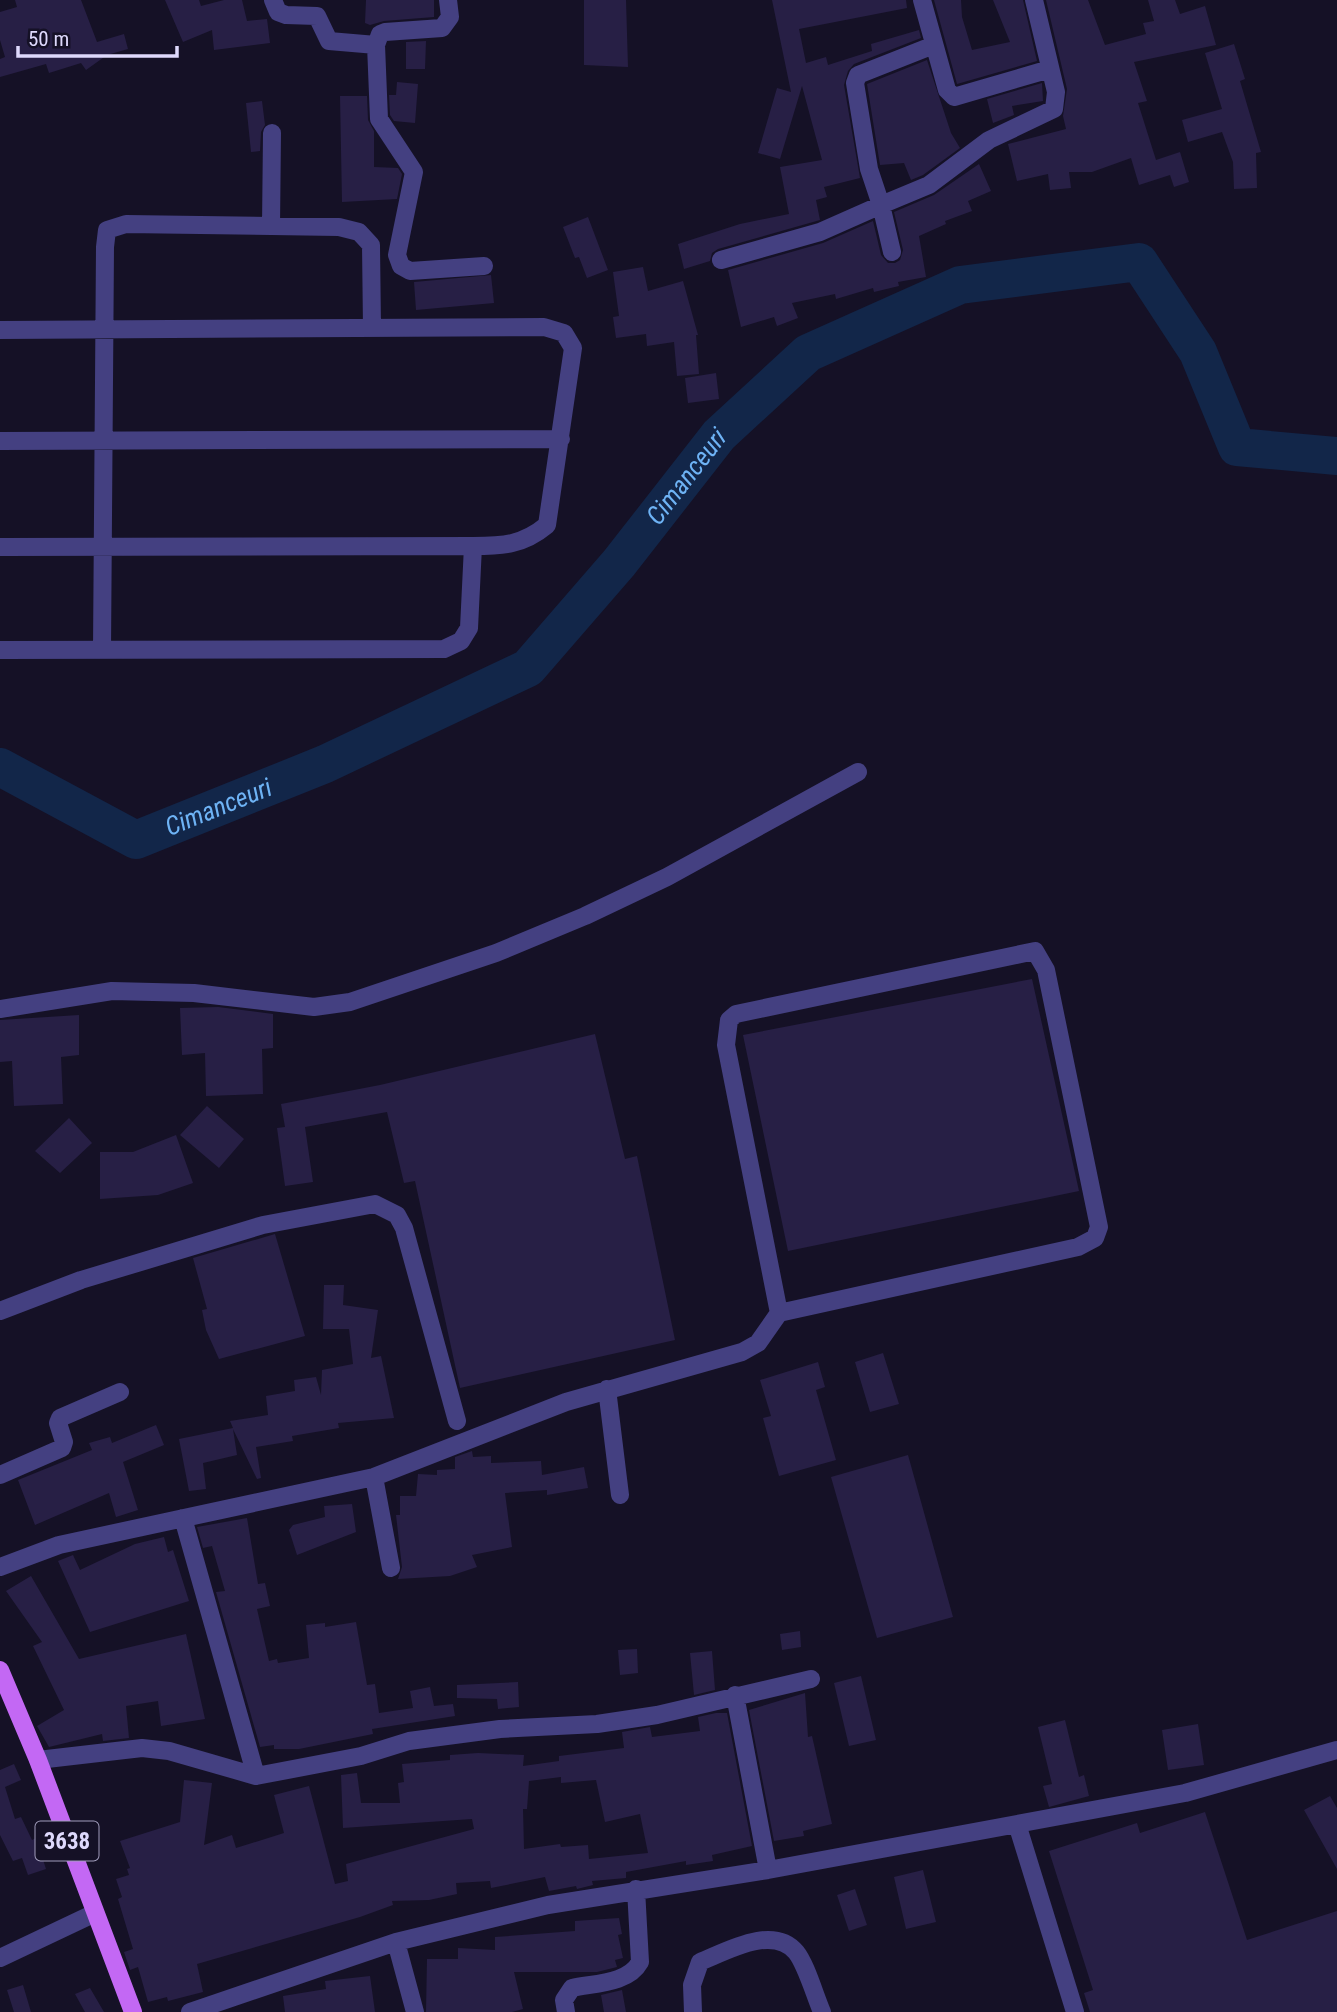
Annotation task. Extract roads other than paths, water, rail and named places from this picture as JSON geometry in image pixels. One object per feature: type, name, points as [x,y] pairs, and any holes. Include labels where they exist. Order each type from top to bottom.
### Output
[{"type":"main road","name":"3638","points":[[0,1670],[38,1760],[133,2012]]},
{"type":"street","points":[[273,0],[278,12],[286,15],[317,16],[329,41],[376,46]]},
{"type":"street","points":[[448,0],[450,17],[442,28],[385,32],[380,34],[376,46],[379,118],[414,172],[396,249],[398,262],[410,271],[484,266]]},
{"type":"street","points":[[922,0],[947,90],[954,97],[1050,69]]},
{"type":"street","points":[[720,260],[820,232],[929,185],[989,140],[1054,109],[1056,92],[1034,0]]},
{"type":"street","points":[[892,252],[869,169],[855,83],[858,75],[934,45]]},
{"type":"street","points":[[271,226],[272,133]]},
{"type":"street","points":[[102,650],[107,230],[126,224],[339,227],[359,232],[371,245],[372,328]]},
{"type":"street","points":[[0,330],[544,327],[564,333],[573,348],[547,526],[531,538],[514,545],[0,547]]},
{"type":"street","points":[[0,441],[561,439]]},
{"type":"street","points":[[0,650],[444,649],[461,641],[470,628],[473,547]]},
{"type":"street","points":[[0,1009],[112,991],[194,993],[314,1007],[350,1002],[496,953],[585,916],[667,877],[858,772]]},
{"type":"street","points":[[0,1567],[59,1545],[374,1477],[530,1415],[607,1389],[741,1352],[758,1343],[779,1312],[1078,1247],[1095,1238],[1099,1227],[1046,970],[1035,951],[749,1011],[736,1014],[729,1020],[726,1045],[779,1312]]},
{"type":"street","points":[[0,1311],[81,1280],[263,1226],[375,1204],[388,1208],[404,1228],[457,1421]]},
{"type":"street","points":[[607,1389],[620,1495]]},
{"type":"street","points":[[0,1475],[62,1448],[64,1442],[58,1423],[60,1418],[120,1392]]},
{"type":"street","points":[[374,1477],[391,1568]]},
{"type":"street","points":[[183,1518],[256,1776]]},
{"type":"street","points":[[38,1760],[142,1748],[169,1751],[256,1776],[349,1759],[409,1741],[500,1729],[629,1719],[694,1707],[735,1695],[811,1679]]},
{"type":"street","points":[[735,1695],[768,1870]]},
{"type":"street","points":[[190,2012],[396,1942],[548,1905],[768,1870],[1185,1793],[1337,1750]]},
{"type":"street","points":[[1017,1824],[1075,2012]]},
{"type":"street","points":[[566,2012],[564,2000],[572,1988],[623,1978],[640,1962],[636,1889]]},
{"type":"street","points":[[0,1958],[94,1913]]},
{"type":"street","points":[[693,2012],[692,1985],[700,1962],[757,1941],[785,1944],[796,1952],[822,2012]]},
{"type":"street","points":[[396,1942],[415,2012]]},
{"type":"waterway","name":"Cimanceuri","points":[[0,767],[136,840],[325,764],[528,668],[619,563],[719,435],[808,353],[960,285],[1139,262],[1198,352],[1237,447],[1337,456]]}]
